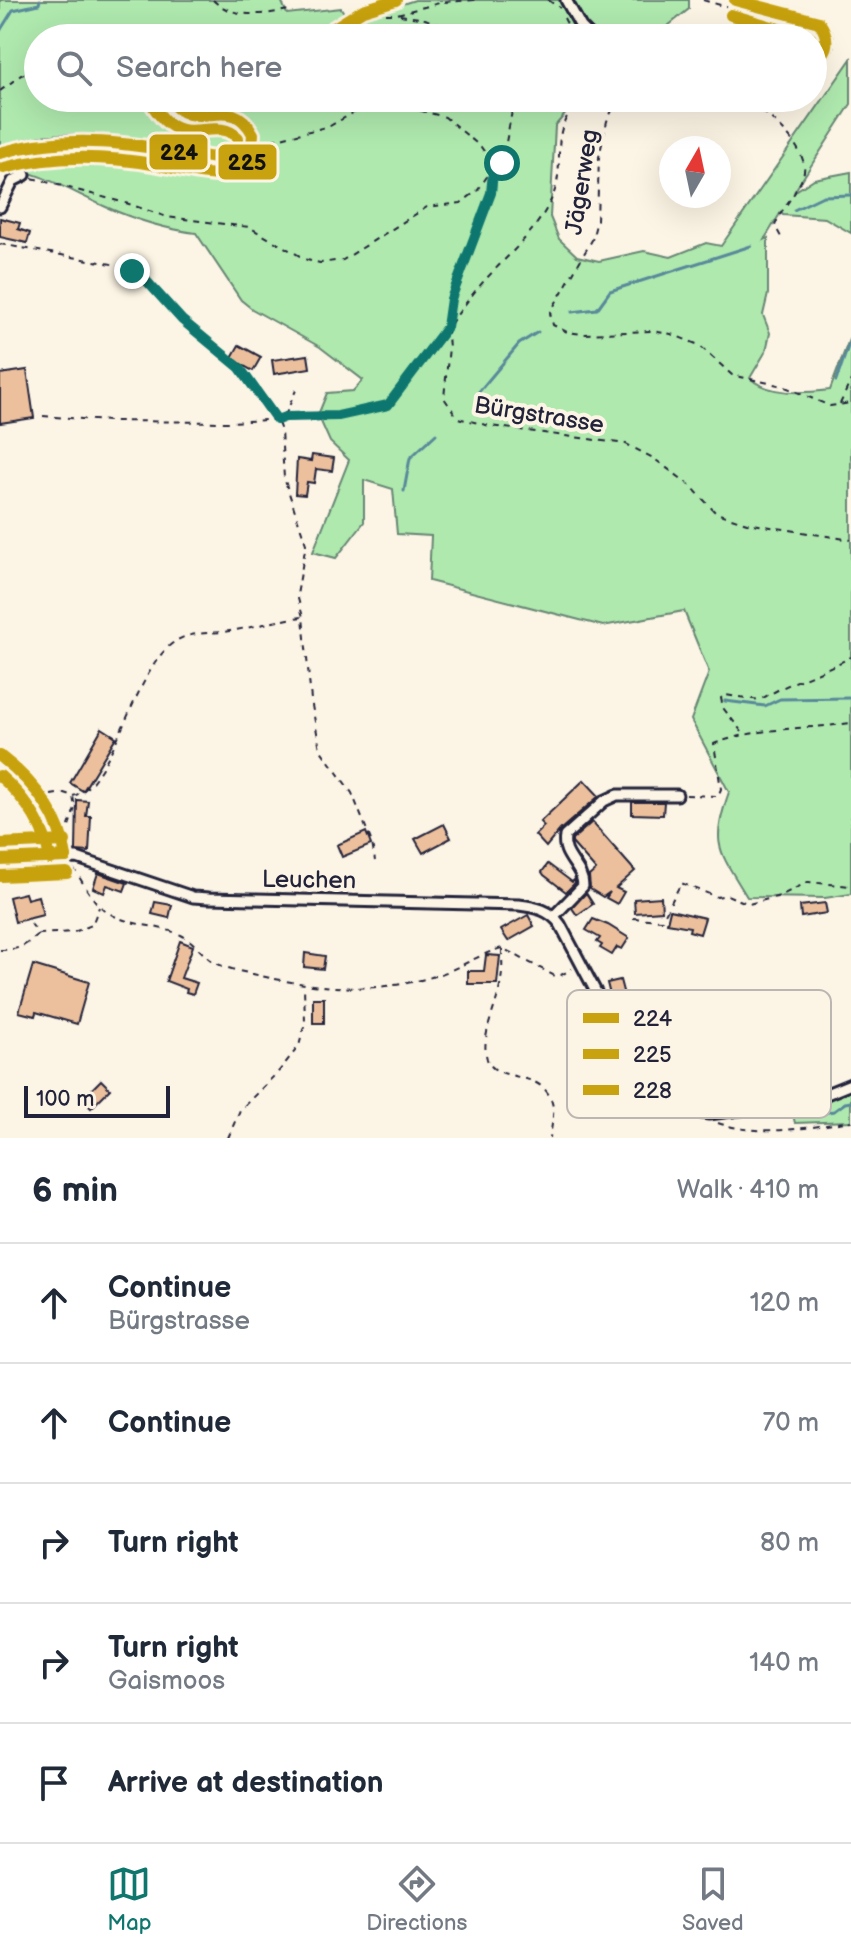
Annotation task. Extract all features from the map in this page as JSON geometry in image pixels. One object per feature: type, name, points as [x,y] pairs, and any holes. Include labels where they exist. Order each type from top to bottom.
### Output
[{"type":"street","points":[[340,24],[363,10],[396,0]]},
{"type":"street","points":[[566,0],[579,24]]},
{"type":"street","points":[[733,4],[821,24]]},
{"type":"street","points":[[0,153],[72,140],[98,140],[220,159],[231,156],[238,149],[238,138],[229,129],[223,127],[193,133],[174,128],[158,112]]},
{"type":"street","points":[[0,207],[13,181],[25,175]]},
{"type":"street","points":[[0,756],[28,779],[42,798],[63,839],[66,857]]},
{"type":"street","points":[[595,990],[554,916],[583,886],[582,873],[565,850],[565,836],[604,801],[617,795],[677,795]]},
{"type":"street","name":"Leuchen","points":[[0,860],[66,857],[87,860],[193,897],[519,905],[543,909],[554,916]]},
{"type":"street","points":[[831,1092],[851,1084]]},
{"type":"path","points":[[213,0],[243,14],[266,15],[288,10]]},
{"type":"path","points":[[438,24],[397,14],[443,2],[475,0]]},
{"type":"path","points":[[548,0],[559,8],[567,24]]},
{"type":"path","points":[[703,0],[733,4]]},
{"type":"path","points":[[759,16],[776,24]]},
{"type":"path","points":[[0,91],[24,74]]},
{"type":"path","points":[[238,149],[330,126],[354,112]]},
{"type":"path","points":[[430,112],[457,125],[481,147],[493,172]]},
{"type":"path","points":[[25,175],[167,217],[249,227],[307,260],[320,263],[343,260],[427,207],[461,203],[478,190],[502,163],[512,112]]},
{"type":"path","points":[[43,416],[108,421],[277,420],[285,417],[338,416],[388,405],[483,282],[518,247],[546,210],[556,186],[559,133],[569,112]]},
{"type":"path","name":"Jägerweg","points":[[611,112],[599,157],[597,220],[592,240],[550,313],[553,325],[567,332],[583,334],[651,331],[671,334],[699,345],[732,375],[783,386],[820,402],[839,406]]},
{"type":"path","points":[[764,112],[795,143],[805,167],[803,177],[775,226],[781,237]]},
{"type":"path","name":"Bürgstrasse","points":[[493,172],[491,193],[451,299],[447,327],[449,347],[444,398],[458,418],[490,426],[626,444],[653,458],[690,485],[716,513],[747,523],[851,540]]},
{"type":"path","points":[[0,244],[117,265],[143,277],[182,320],[240,368],[277,420],[281,431],[284,478],[306,544],[297,595],[303,617],[311,700],[320,749],[352,793],[372,843],[375,861]]},
{"type":"path","points":[[839,406],[851,380]]},
{"type":"path","points":[[285,417],[296,390]]},
{"type":"path","points":[[839,406],[851,403]]},
{"type":"path","points":[[42,798],[56,794],[73,796],[87,789],[123,729],[159,658],[179,638],[303,617]]},
{"type":"path","points":[[743,734],[723,708],[721,698],[725,695],[760,700],[783,685],[799,682],[851,657]]},
{"type":"path","points":[[677,795],[718,796],[721,789],[714,744],[765,729],[851,723]]},
{"type":"path","points":[[63,839],[75,808],[73,796]]},
{"type":"path","points":[[66,857],[99,906],[124,920],[185,937],[212,961],[220,964],[303,985],[346,989],[407,984],[437,976],[502,948],[555,976],[581,964]]},
{"type":"path","points":[[633,918],[662,920],[681,883],[717,897],[727,895],[749,904],[780,896],[808,882],[851,886]]},
{"type":"path","points":[[0,950],[27,946],[39,934],[74,932],[86,928],[96,919],[99,906]]},
{"type":"path","points":[[31,924],[39,934]]},
{"type":"path","points":[[502,948],[501,982],[486,1045],[489,1065],[503,1074],[523,1077],[544,1089],[553,1109],[550,1138]]},
{"type":"path","points":[[228,1138],[240,1110],[299,1046],[305,1023],[303,985]]},
{"type":"path","points":[[710,1118],[739,1130],[813,1128],[851,1121]]},
{"type":"green space","points":[[0,0],[281,0],[287,14],[341,8],[349,21],[415,0],[689,0],[689,9],[670,24],[24,24],[24,112],[567,112],[555,126],[550,217],[559,239],[577,256],[599,261],[644,251],[671,257],[706,243],[721,246],[814,112],[827,112],[827,94],[851,59],[851,104],[794,192],[814,179],[851,172],[851,233],[825,218],[783,215],[781,212],[764,240],[768,238],[768,294],[763,315],[770,333],[766,351],[750,378],[777,390],[830,390],[851,334],[851,894],[825,898],[747,897],[720,847],[720,825],[729,792],[691,720],[709,672],[684,611],[603,626],[429,581],[431,536],[397,534],[393,489],[364,480],[364,522],[336,558],[313,552],[349,460],[330,442],[318,415],[327,393],[353,391],[363,380],[320,347],[241,300],[196,233],[139,220],[41,177],[0,166]]},
{"type":"green space","points":[[851,1091],[851,1121],[795,1123],[794,1118],[831,1118],[831,1098]]},
{"type":"building","points":[[0,218],[20,223],[18,229],[30,233],[27,243],[0,237]]},
{"type":"building","points":[[239,345],[261,357],[253,371],[231,359]]},
{"type":"building","points":[[308,355],[310,368],[274,374],[272,360]]},
{"type":"building","points":[[27,370],[34,418],[0,423],[0,374]]},
{"type":"building","points":[[312,455],[334,458],[332,471],[316,469],[314,483],[307,482],[305,495],[295,494],[297,459],[311,461]]},
{"type":"building","points":[[102,728],[116,737],[83,791],[70,783]]},
{"type":"building","points":[[584,780],[599,796],[560,830],[546,847],[535,835],[544,826],[540,822]]},
{"type":"building","points":[[77,800],[88,801],[86,816],[91,816],[89,852],[76,851]]},
{"type":"building","points":[[632,802],[664,802],[663,815],[632,814]]},
{"type":"building","points":[[592,822],[635,871],[616,888],[624,892],[617,904],[606,898],[610,892],[603,897],[590,889],[589,876],[596,870],[572,843]]},
{"type":"building","points":[[444,824],[451,838],[423,853],[415,839]]},
{"type":"building","points":[[366,832],[371,845],[342,857],[337,845]]},
{"type":"building","points":[[548,864],[572,882],[574,880],[575,883],[566,892],[542,872]]},
{"type":"building","points":[[98,873],[127,883],[124,891],[107,885],[104,893],[93,888]]},
{"type":"building","points":[[25,893],[27,899],[38,896],[43,915],[15,922],[9,897]]},
{"type":"building","points":[[586,893],[593,904],[577,915],[572,908]]},
{"type":"building","points":[[661,897],[662,911],[635,913],[634,899]]},
{"type":"building","points":[[155,902],[172,905],[169,918],[152,914]]},
{"type":"building","points":[[825,903],[827,913],[801,917],[800,906]]},
{"type":"building","points":[[670,910],[705,918],[700,934],[689,931],[690,927],[667,923]]},
{"type":"building","points":[[528,915],[534,926],[508,941],[501,930]]},
{"type":"building","points":[[593,919],[629,938],[622,949],[617,947],[612,955],[600,948],[602,945],[597,942],[600,938],[586,930]]},
{"type":"building","points":[[180,941],[193,946],[181,978],[197,983],[193,994],[166,981]]},
{"type":"building","points":[[305,953],[325,956],[323,969],[304,967]]},
{"type":"building","points":[[486,955],[500,956],[497,984],[468,984],[468,971],[484,971]]},
{"type":"building","points":[[33,965],[89,982],[77,1024],[36,1012],[35,1016],[19,1012]]},
{"type":"building","points":[[620,980],[623,990],[609,990],[607,983]]},
{"type":"building","points":[[313,998],[324,998],[324,1023],[313,1023]]},
{"type":"building","points":[[101,1080],[110,1089],[91,1108],[82,1099]]},
{"type":"waterway","points":[[0,31],[13,10],[39,4],[40,0]]},
{"type":"waterway","points":[[794,210],[823,196],[851,195]]},
{"type":"waterway","points":[[572,312],[597,309],[610,291],[751,246]]},
{"type":"waterway","points":[[477,394],[519,344],[538,332]]},
{"type":"waterway","points":[[836,381],[851,338]]},
{"type":"waterway","points":[[404,491],[410,458],[436,434]]},
{"type":"waterway","points":[[725,701],[765,706],[780,699],[851,698]]},
{"type":"waterway","points":[[831,1111],[851,1102]]},
{"type":"transit line","name":"224","points":[[340,24],[363,10],[396,0]]},
{"type":"transit line","name":"224","points":[[735,0],[820,24]]},
{"type":"transit line","name":"225","points":[[731,15],[762,24]]},
{"type":"transit line","name":"224","points":[[0,153],[28,146],[83,142],[137,146],[220,159],[231,156],[238,149],[238,138],[230,132],[178,129],[157,112]]},
{"type":"transit line","name":"225","points":[[4,168],[43,160],[100,158],[220,175],[237,170],[251,158],[253,134],[244,121],[223,113],[200,115],[185,112]]},
{"type":"transit line","name":"224","points":[[0,756],[44,800],[58,827],[66,857]]},
{"type":"transit line","name":"225","points":[[0,776],[33,813],[44,835],[50,859]]},
{"type":"transit line","name":"228","points":[[0,844],[65,841]]},
{"type":"transit line","name":"224","points":[[0,860],[66,857]]},
{"type":"transit line","name":"225","points":[[1,876],[67,873]]},
{"type":"route","points":[[132,271],[143,277],[182,320],[240,368],[277,420],[285,417],[338,416],[388,405],[447,327],[451,299],[491,193],[493,172],[502,163]]}]
